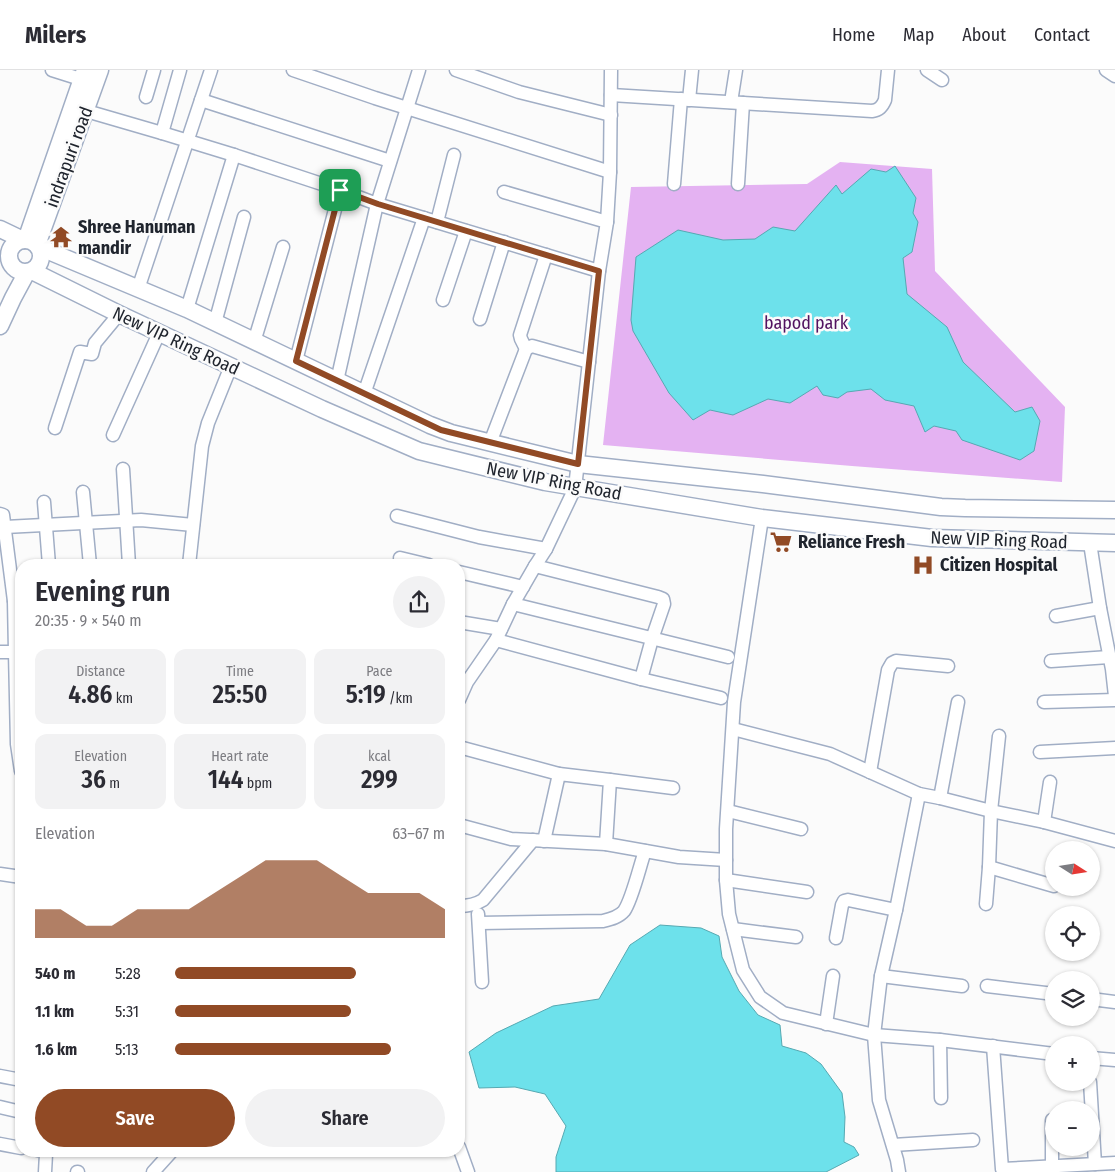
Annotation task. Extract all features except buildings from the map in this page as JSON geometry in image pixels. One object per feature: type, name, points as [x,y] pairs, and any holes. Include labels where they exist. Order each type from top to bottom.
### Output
[{"type":"main road","name":"indrapuri road","points":[[31,243],[61,141],[78,109],[91,76]]},
{"type":"main road","name":"New VIP Ring Road","points":[[0,229],[187,309],[441,430],[490,443],[578,464],[763,484],[953,508],[1115,510]]},
{"type":"main road","points":[[0,274],[6,254],[16,242],[31,243],[41,254],[41,259],[36,268],[21,272],[12,266],[6,254]]},
{"type":"main road","name":"New VIP Ring Road","points":[[29,271],[322,409],[419,451],[575,488],[762,518],[932,538],[1115,543]]},
{"type":"main road","points":[[0,326],[13,298],[29,271]]},
{"type":"street","points":[[52,70],[91,76]]},
{"type":"street","points":[[146,97],[154,70]]},
{"type":"street","points":[[162,132],[180,70]]},
{"type":"street","points":[[138,289],[210,70]]},
{"type":"street","points":[[293,70],[610,172]]},
{"type":"street","points":[[337,381],[378,204],[419,70]]},
{"type":"street","points":[[456,70],[519,92],[611,115]]},
{"type":"street","points":[[465,678],[499,635],[513,604],[546,550],[575,488],[599,271],[607,222],[610,172],[611,70]]},
{"type":"street","points":[[674,184],[685,99],[692,70]]},
{"type":"street","points":[[736,70],[738,184]]},
{"type":"street","points":[[611,95],[876,110],[880,108],[884,100],[888,70]]},
{"type":"street","points":[[927,70],[942,80]]},
{"type":"street","points":[[1106,70],[1115,76]]},
{"type":"street","points":[[201,100],[390,161]]},
{"type":"street","points":[[78,109],[162,132],[378,204],[599,271]]},
{"type":"street","points":[[187,309],[234,155]]},
{"type":"street","points":[[436,222],[454,155]]},
{"type":"street","points":[[296,361],[340,190]]},
{"type":"street","points":[[504,192],[607,222]]},
{"type":"street","points":[[215,323],[244,216]]},
{"type":"street","points":[[364,394],[424,218]]},
{"type":"street","points":[[443,300],[466,231]]},
{"type":"street","points":[[480,319],[504,242]]},
{"type":"street","points":[[254,342],[283,247]]},
{"type":"street","points":[[526,349],[520,335],[546,255]]},
{"type":"street","points":[[55,428],[80,352],[92,354],[96,343],[119,314]]},
{"type":"street","points":[[113,435],[159,333]]},
{"type":"street","points":[[490,443],[526,349],[532,346],[589,362]]},
{"type":"street","points":[[190,559],[203,440],[231,366]]},
{"type":"street","points":[[123,469],[129,559]]},
{"type":"street","points":[[83,492],[89,559]]},
{"type":"street","points":[[44,502],[49,559]]},
{"type":"street","points":[[0,514],[3,515],[15,584]]},
{"type":"street","points":[[397,516],[546,550]]},
{"type":"street","points":[[762,518],[734,702],[728,811],[726,880],[729,914],[743,970],[760,997],[783,1013],[874,1035],[940,1040],[1045,1053]]},
{"type":"street","points":[[5,527],[141,520],[193,525]]},
{"type":"street","points":[[1090,542],[1100,608],[1110,628],[1115,696]]},
{"type":"street","points":[[400,558],[404,559]]},
{"type":"street","points":[[535,566],[663,599],[664,604],[641,679]]},
{"type":"street","points":[[465,573],[523,587]]},
{"type":"street","points":[[513,604],[728,657]]},
{"type":"street","points":[[1056,616],[1100,608]]},
{"type":"street","points":[[465,624],[641,679],[721,698]]},
{"type":"street","points":[[15,639],[15,656]]},
{"type":"street","points":[[0,652],[14,652]]},
{"type":"street","points":[[870,772],[890,666],[896,661],[948,666]]},
{"type":"street","points":[[1051,661],[1112,666]]},
{"type":"street","points":[[1044,702],[1115,700]]},
{"type":"street","points":[[940,798],[958,702]]},
{"type":"street","points":[[733,728],[830,754],[919,794],[1044,822],[1115,841]]},
{"type":"street","points":[[986,904],[991,811],[999,736]]},
{"type":"street","points":[[1040,752],[1115,748]]},
{"type":"street","points":[[465,749],[559,774],[673,788]]},
{"type":"street","points":[[465,906],[477,904],[483,900],[538,841],[559,774]]},
{"type":"street","points":[[606,844],[610,780]]},
{"type":"street","points":[[1044,822],[1050,782]]},
{"type":"street","points":[[899,1172],[898,1160],[879,1100],[874,1035],[881,976],[919,794]]},
{"type":"street","points":[[728,811],[801,828]]},
{"type":"street","points":[[465,827],[511,839],[606,844],[679,857],[726,860]]},
{"type":"street","points":[[478,923],[603,921],[617,916],[628,903],[645,851]]},
{"type":"street","points":[[988,867],[1045,883]]},
{"type":"street","points":[[0,874],[15,876]]},
{"type":"street","points":[[726,880],[807,892]]},
{"type":"street","points":[[836,938],[842,905],[848,900],[896,910]]},
{"type":"street","points":[[477,904],[482,982]]},
{"type":"street","points":[[733,929],[796,937]]},
{"type":"street","points":[[826,1024],[833,976]]},
{"type":"street","points":[[881,976],[962,986]]},
{"type":"street","points":[[987,986],[1045,993]]},
{"type":"street","points":[[1100,1000],[1115,1002]]},
{"type":"street","points":[[940,1040],[941,1098]]},
{"type":"street","points":[[993,1046],[1002,1169],[1115,1164]]},
{"type":"street","points":[[1100,1059],[1115,1060]]},
{"type":"street","points":[[0,1076],[15,1079]]},
{"type":"street","points":[[1091,1091],[1095,1164]]},
{"type":"street","points":[[0,1108],[15,1111]]},
{"type":"street","points":[[893,1145],[974,1140]]},
{"type":"street","points":[[0,1144],[15,1147]]},
{"type":"street","points":[[1052,1156],[1052,1166]]},
{"type":"street","points":[[45,1172],[46,1157]]},
{"type":"street","points":[[153,1172],[167,1157]]},
{"type":"street","points":[[463,1157],[468,1172]]},
{"type":"green space","name":"bapod park","points":[[840,162],[932,169],[935,271],[1065,407],[1062,482],[603,445],[631,187],[807,184]]},
{"type":"water","points":[[895,166],[916,198],[913,213],[918,222],[912,252],[903,258],[907,294],[947,327],[963,362],[1015,412],[1032,407],[1040,421],[1034,451],[1020,460],[962,440],[956,431],[934,426],[925,432],[914,406],[885,400],[871,389],[847,392],[838,398],[823,395],[817,386],[790,403],[768,399],[733,415],[710,410],[693,420],[669,393],[633,331],[631,320],[636,257],[678,230],[723,240],[755,239],[773,227],[795,231],[836,185],[842,194],[871,169],[886,172]]},
{"type":"water","points":[[660,925],[701,928],[719,936],[722,957],[739,991],[758,1015],[780,1025],[782,1046],[806,1053],[821,1064],[842,1093],[845,1117],[844,1142],[854,1147],[859,1155],[826,1172],[556,1172],[556,1157],[566,1126],[545,1094],[515,1087],[479,1088],[469,1052],[496,1033],[553,1006],[599,999],[630,945]]},
{"type":"place","name":"Shree Hanuman mandir","points":[[61,237]]},
{"type":"place","name":"Reliance Fresh","points":[[781,542]]},
{"type":"place","name":"Citizen Hospital","points":[[923,565]]},
{"type":"route","points":[[340,190],[378,204],[599,271],[578,464],[451,434],[296,361],[340,190]]}]
